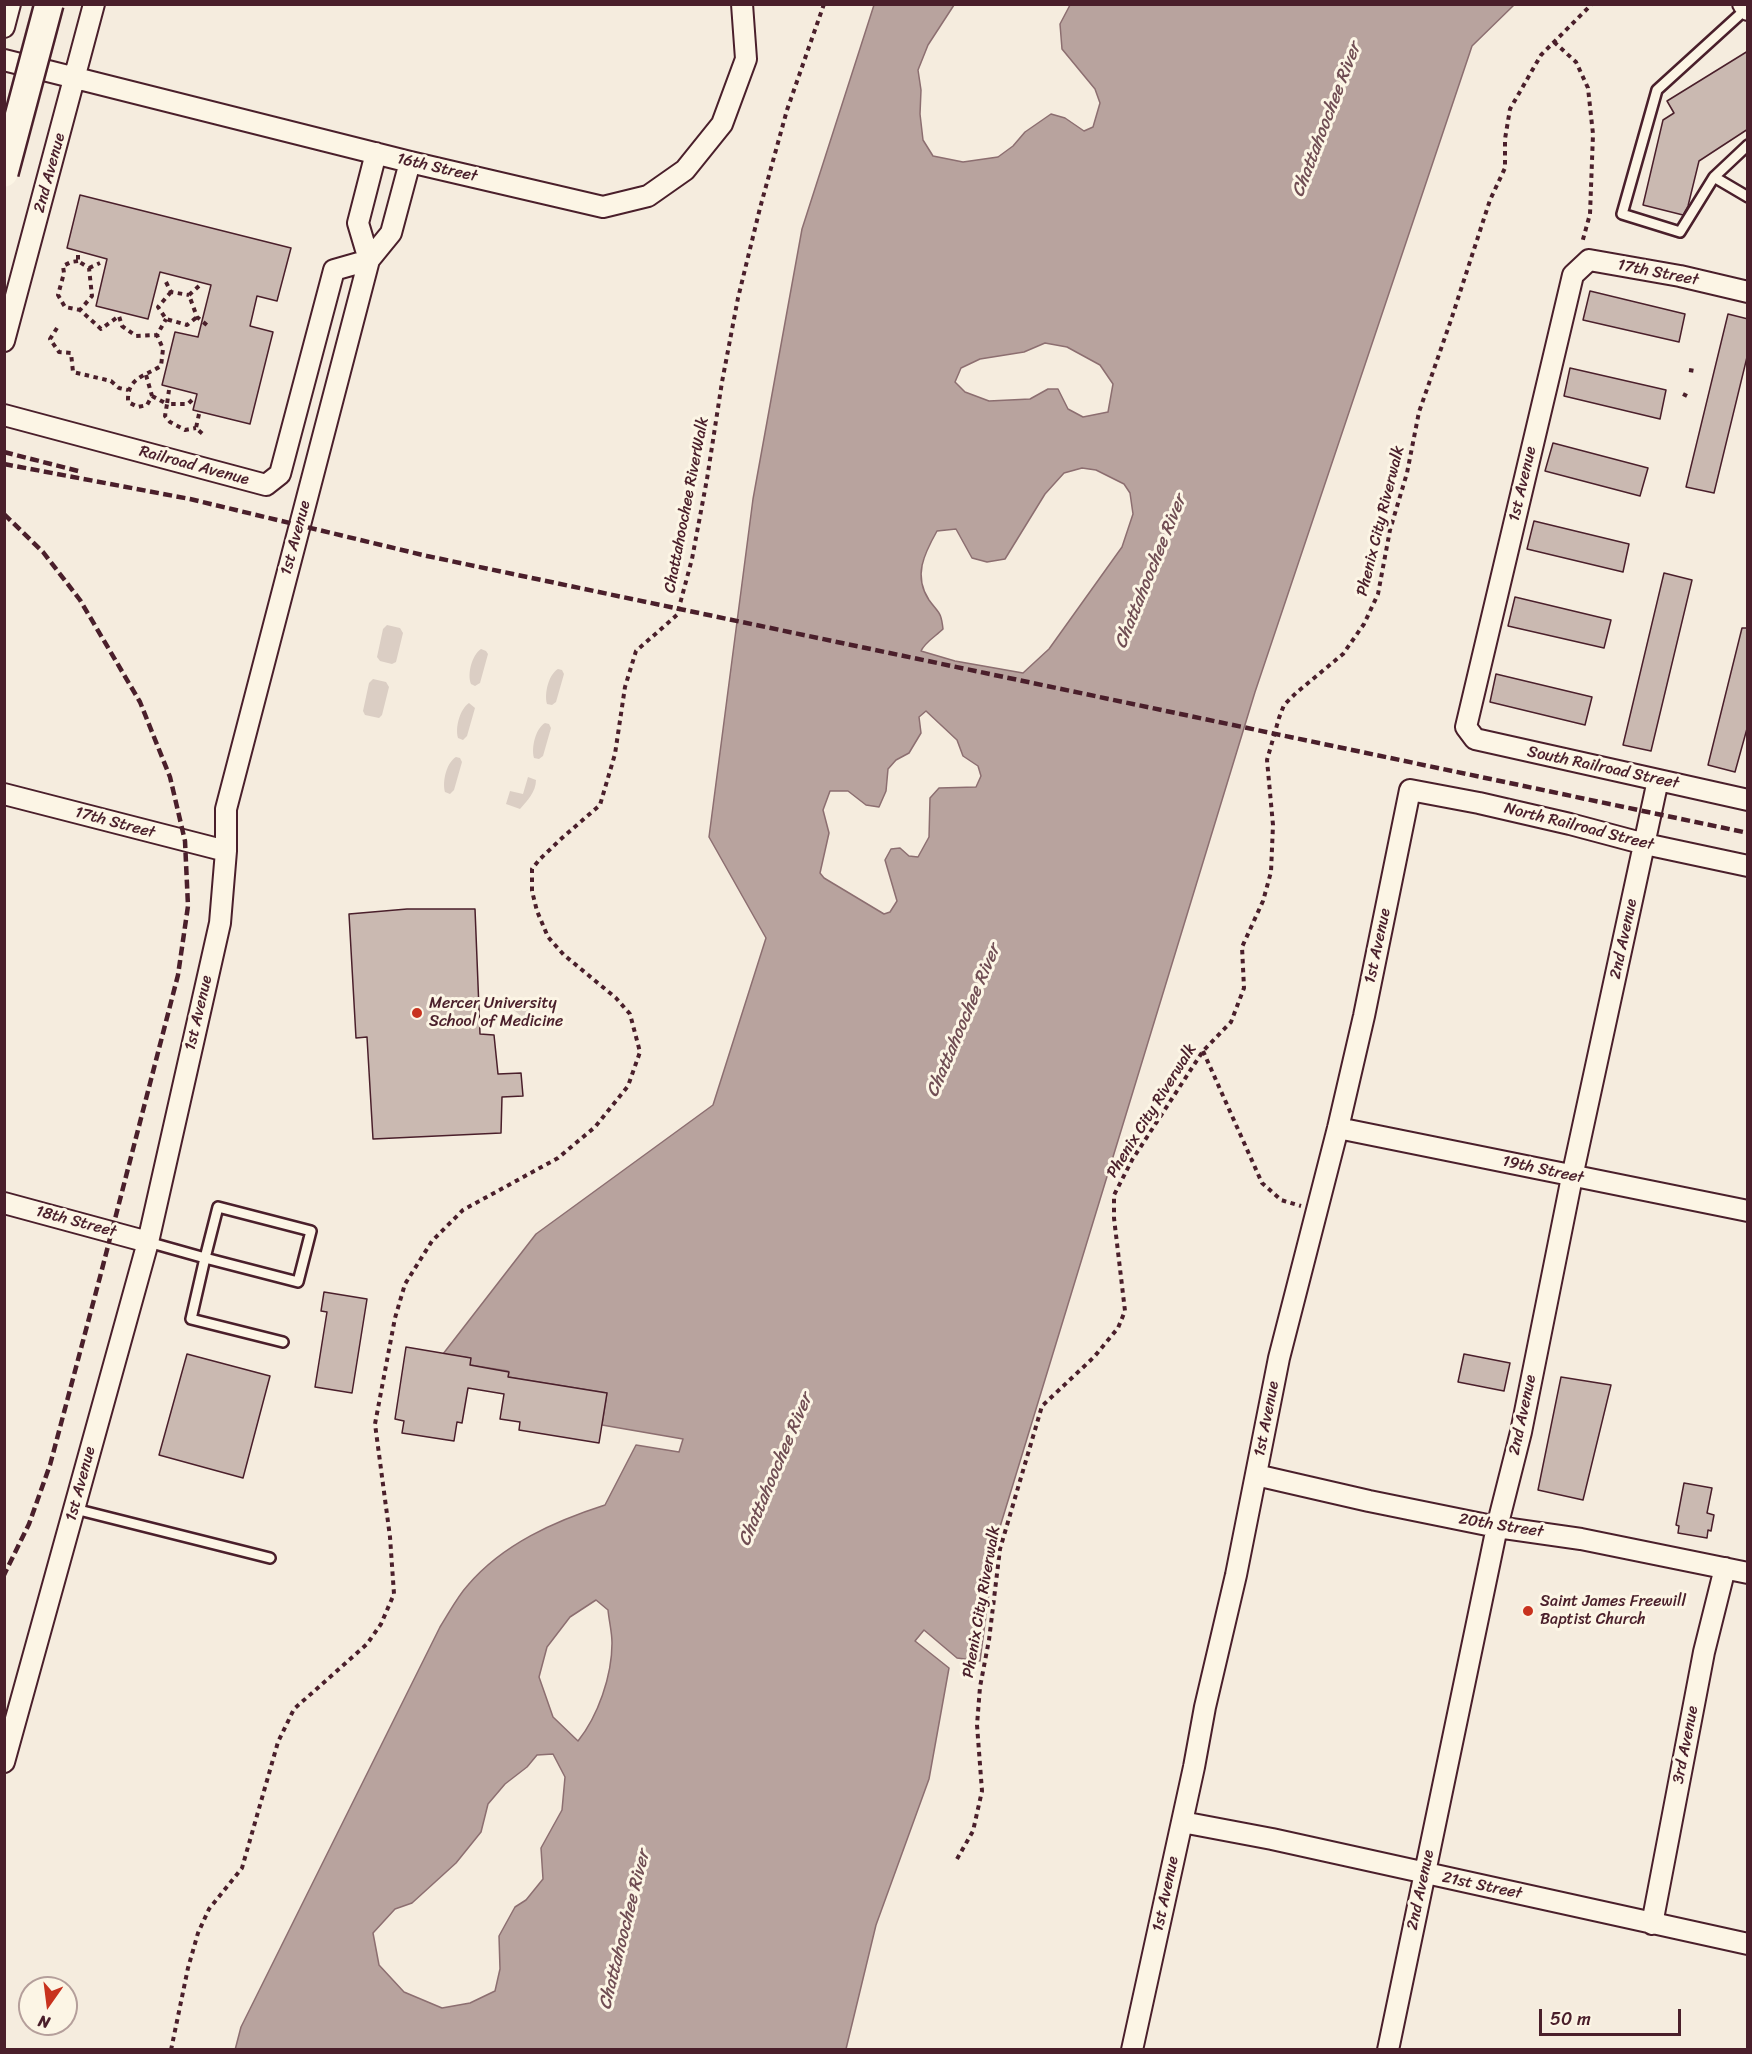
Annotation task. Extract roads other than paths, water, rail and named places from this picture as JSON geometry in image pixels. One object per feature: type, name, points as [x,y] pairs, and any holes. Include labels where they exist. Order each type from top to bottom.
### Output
[{"type":"main road","points":[[4,173],[49,4]]},
{"type":"street","points":[[4,27],[10,4]]},
{"type":"street","name":"2nd Avenue","points":[[4,341],[94,4]]},
{"type":"street","name":"16th Street","points":[[4,60],[410,162],[603,207],[648,196],[685,170],[722,124],[746,59],[742,4]]},
{"type":"street","points":[[369,260],[358,223],[376,153]]},
{"type":"street","name":"1st Avenue","points":[[4,1762],[148,1242],[220,923],[226,851],[226,809],[369,260],[391,233],[410,162]]},
{"type":"street","name":"Railroad Avenue","points":[[4,415],[267,485],[280,474],[334,270],[369,260]]},
{"type":"street","name":"17th Street","points":[[1573,275],[1589,260],[1680,276],[1748,292]]},
{"type":"street","name":"1st Avenue","points":[[1466,727],[1573,275]]},
{"type":"street","name":"South Railroad Street","points":[[1466,727],[1475,739],[1748,800]]},
{"type":"street","name":"2nd Avenue","points":[[1388,2049],[1497,1527],[1521,1432],[1572,1177],[1658,780]]},
{"type":"street","name":"1st Avenue","points":[[1132,2049],[1205,1707],[1229,1608],[1279,1358],[1364,1016],[1410,790]]},
{"type":"street","name":"North Railroad Street","points":[[1410,790],[1570,824],[1644,844],[1748,866]]},
{"type":"street","name":"17th Street","points":[[4,794],[226,851]]},
{"type":"street","name":"19th Street","points":[[1338,1128],[1748,1211]]},
{"type":"street","name":"18th Street","points":[[4,1203],[148,1242]]},
{"type":"street","name":"20th Street","points":[[1256,1475],[1369,1502],[1497,1527],[1581,1539],[1748,1573]]},
{"type":"street","name":"3rd Avenue","points":[[1652,1924],[1704,1652],[1725,1568]]},
{"type":"street","name":"21st Street","points":[[1182,1822],[1272,1839],[1748,1944]]},
{"type":"lane","points":[[1745,8],[1657,90],[1622,214],[1680,232],[1714,177],[1748,145]]},
{"type":"lane","points":[[1714,177],[1748,197]]},
{"type":"lane","points":[[148,1242],[205,1258],[298,1282],[311,1231],[218,1207],[205,1258],[191,1320],[283,1342]]},
{"type":"lane","points":[[75,1509],[270,1558]]},
{"type":"water","name":"Chattahoochee River","points":[[874,5],[954,5],[928,45],[918,70],[921,90],[920,114],[923,140],[933,156],[963,162],[998,157],[1013,146],[1025,132],[1051,114],[1065,118],[1084,131],[1093,127],[1100,103],[1095,89],[1062,49],[1060,24],[1070,5],[1514,5],[1472,46],[1255,692],[996,1540],[980,1661],[957,1658],[924,1630],[915,1641],[949,1668],[929,1779],[876,1925],[846,2049],[235,2050],[241,2027],[440,1627],[460,1595],[482,1570],[514,1546],[567,1518],[605,1505],[636,1445],[679,1452],[683,1439],[602,1425],[607,1393],[508,1377],[508,1371],[470,1365],[470,1358],[443,1354],[536,1234],[713,1105],[766,938],[709,837],[753,499],[802,229]],"holes":[[[1045,343],[1067,347],[1100,365],[1113,384],[1108,412],[1083,417],[1068,409],[1058,389],[1048,389],[1030,399],[989,401],[965,392],[955,382],[961,368],[980,359],[1024,352]],[[1082,468],[1096,470],[1124,484],[1130,493],[1133,514],[1122,547],[1049,649],[1023,673],[955,661],[921,651],[943,629],[940,616],[924,591],[921,574],[928,548],[937,531],[956,529],[972,558],[987,562],[1005,559],[1045,494],[1064,473]],[[926,711],[957,740],[963,756],[978,766],[981,776],[976,787],[939,788],[930,798],[929,837],[918,857],[909,856],[900,848],[891,849],[885,860],[897,901],[890,912],[884,914],[824,878],[820,873],[829,833],[823,810],[830,791],[848,791],[866,805],[879,807],[886,791],[888,769],[896,760],[909,753],[921,733],[919,717]],[[596,1600],[608,1610],[612,1635],[610,1669],[598,1708],[578,1741],[553,1717],[539,1677],[547,1647],[570,1617]],[[553,1754],[565,1777],[562,1810],[541,1848],[543,1879],[526,1900],[515,1907],[499,1936],[500,1969],[495,1991],[470,2003],[442,2008],[404,1992],[379,1965],[373,1933],[395,1909],[412,1903],[456,1863],[481,1832],[488,1804],[505,1784],[527,1767],[537,1755]]]},
{"type":"railway","points":[[4,452],[82,472]]},
{"type":"railway","points":[[4,464],[190,499],[427,556],[1748,833]]},
{"type":"railway","points":[[4,514],[43,552],[80,600],[140,702],[170,777],[185,841],[188,906],[178,975],[50,1465],[29,1524],[4,1575]]},
{"type":"place","name":"Mercer University School of Medicine","points":[[417,1013]]},
{"type":"place","name":"Saint James Freewill Baptist Church","points":[[1528,1611]]}]
